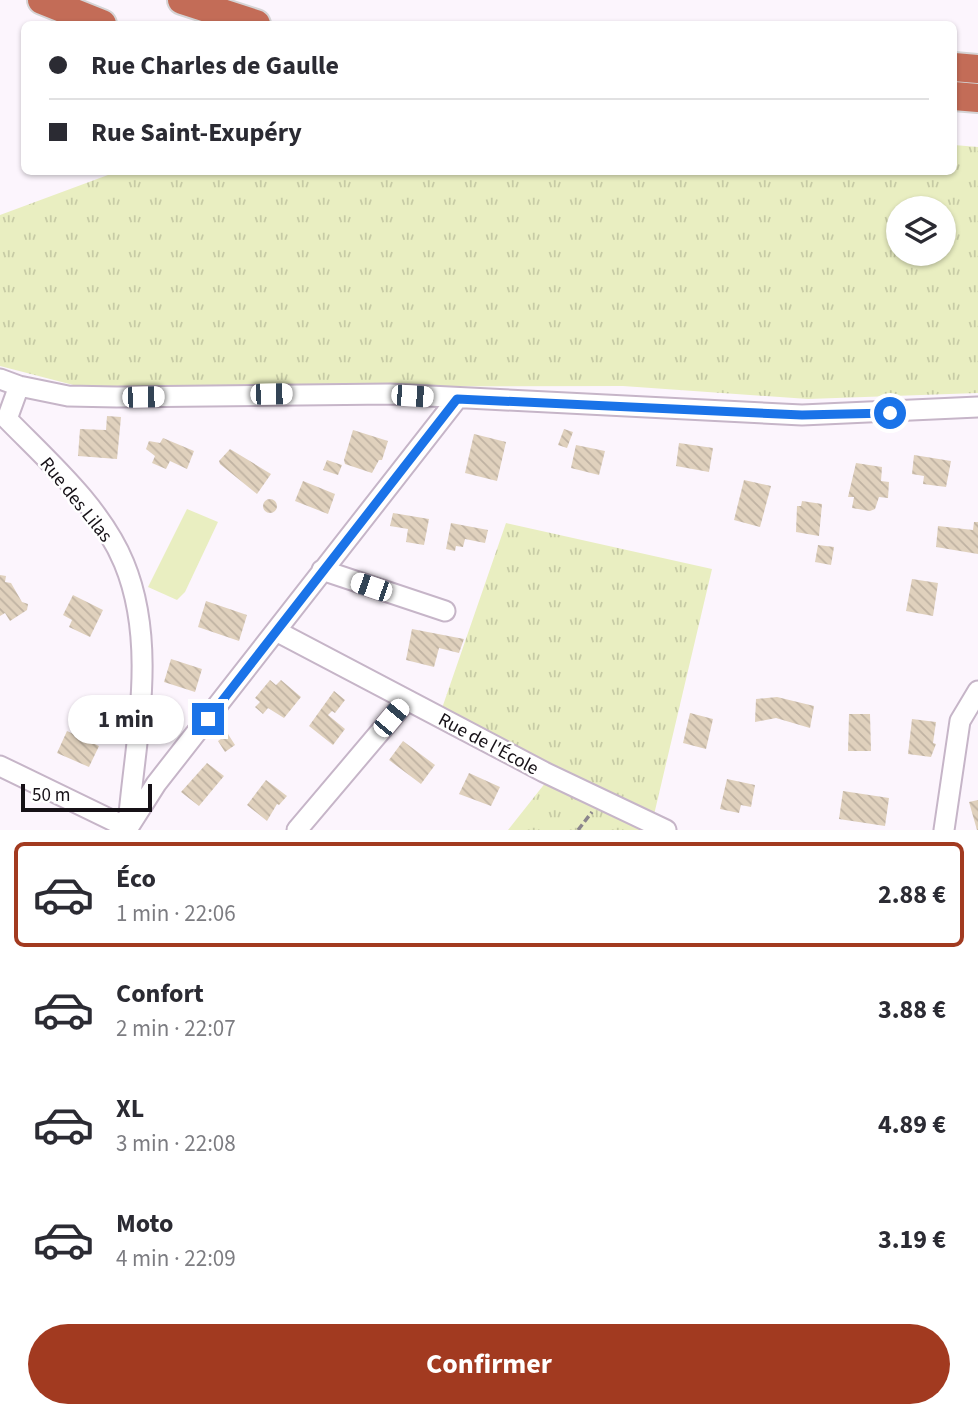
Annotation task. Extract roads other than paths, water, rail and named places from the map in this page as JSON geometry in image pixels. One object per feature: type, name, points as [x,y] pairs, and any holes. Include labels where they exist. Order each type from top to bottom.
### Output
[{"type":"highway","points":[[42,0],[94,21]]},
{"type":"highway","points":[[182,0],[247,21]]},
{"type":"highway","points":[[957,67],[978,69]]},
{"type":"highway","points":[[957,96],[978,98]]},
{"type":"street","points":[[9,382],[68,396],[336,394],[802,415],[978,407]]},
{"type":"street","name":"Rue des Lilas","points":[[9,382],[7,418],[99,520],[123,561],[138,607],[143,653],[127,829]]},
{"type":"street","points":[[0,766],[127,829],[156,784],[278,632],[322,570],[457,399]]},
{"type":"street","points":[[322,570],[444,611]]},
{"type":"street","name":"Rue de l'École","points":[[278,632],[544,772],[666,830]]},
{"type":"street","points":[[944,830],[960,721],[978,691]]},
{"type":"street","points":[[297,830],[407,700]]}]
